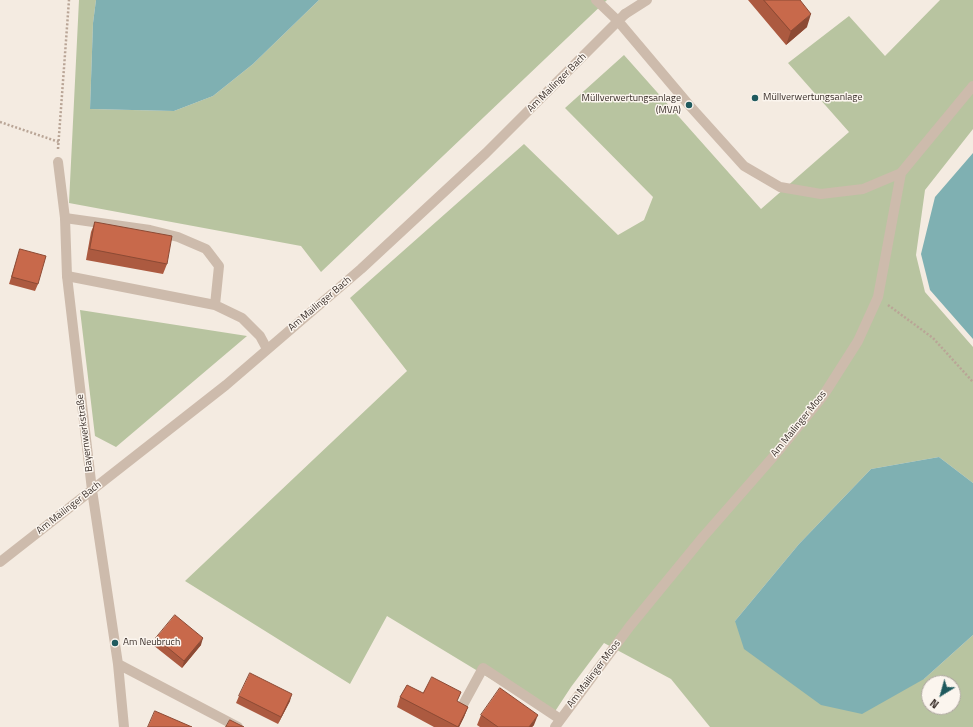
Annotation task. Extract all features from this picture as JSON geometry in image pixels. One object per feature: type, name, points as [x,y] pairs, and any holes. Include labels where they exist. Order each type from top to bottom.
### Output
[{"type":"street","points":[[596,0],[621,17],[689,105],[744,166],[780,187],[820,194],[863,189],[901,173]]},
{"type":"street","points":[[621,17],[631,0]]},
{"type":"street","points":[[621,17],[647,0]]},
{"type":"street","name":"Am Mailinger Bach","points":[[0,562],[226,385],[361,270],[486,153],[621,17]]},
{"type":"street","name":"Am Mailinger Moos","points":[[558,723],[630,626],[703,536],[780,449],[823,396],[858,341],[878,297],[901,173],[973,86]]},
{"type":"street","name":"Bayernwerkstraße","points":[[58,162],[65,218],[67,276],[92,490],[118,664],[124,727]]},
{"type":"street","points":[[65,218],[150,230],[178,237],[206,249],[219,266],[215,306]]},
{"type":"street","points":[[67,276],[215,306],[242,318],[260,336],[267,349]]},
{"type":"street","points":[[118,664],[238,727]]},
{"type":"street","points":[[459,712],[483,668],[558,723]]},
{"type":"path","points":[[58,162],[69,0]]},
{"type":"path","points":[[0,122],[59,142]]},
{"type":"path","points":[[878,297],[933,338],[973,382]]},
{"type":"green space","points":[[79,0],[96,0],[93,23],[90,109],[174,111],[213,96],[253,64],[319,0],[607,0],[321,272],[301,246],[69,203]]},
{"type":"green space","points":[[940,0],[973,0],[973,129],[925,190],[916,255],[925,292],[973,347],[973,483],[939,457],[871,469],[799,544],[735,621],[921,678],[921,715],[961,715],[961,675],[928,675],[973,635],[973,727],[710,727],[671,679],[604,643],[571,687],[552,716],[387,616],[350,684],[185,581],[407,371],[350,298],[524,144],[618,235],[644,220],[653,197],[565,108],[624,55],[761,209],[849,132],[788,63],[849,16],[885,56]]},
{"type":"green space","points":[[80,310],[247,336],[116,447],[95,436]]},
{"type":"water","points":[[96,0],[319,0],[253,64],[213,96],[174,111],[90,109],[93,23]]},
{"type":"water","points":[[973,153],[973,339],[930,290],[921,254],[935,197]]},
{"type":"water","points":[[939,457],[973,483],[973,635],[928,675],[921,675],[921,681],[862,714],[821,705],[744,649],[735,621],[799,544],[871,469]]},
{"type":"building","points":[[764,0],[800,0],[811,14],[791,31]]},
{"type":"building","points":[[95,222],[172,236],[167,264],[90,249]]},
{"type":"building","points":[[20,249],[46,256],[38,284],[12,277]]},
{"type":"building","points":[[175,615],[203,638],[184,661],[156,638]]},
{"type":"building","points":[[250,673],[292,694],[281,717],[239,696]]},
{"type":"building","points":[[432,677],[461,692],[457,701],[468,707],[458,727],[400,697],[407,685],[423,693]]},
{"type":"building","points":[[500,688],[538,715],[529,727],[498,727],[481,715]]},
{"type":"building","points":[[155,711],[192,727],[148,727]]},
{"type":"building","points":[[230,720],[244,727],[226,727]]},
{"type":"place","name":"Müllverwertungsanlage","points":[[755,98]]},
{"type":"place","name":"Müllverwertungsanlage (MVA)","points":[[689,105]]},
{"type":"place","name":"Am Neubruch","points":[[115,643]]}]
